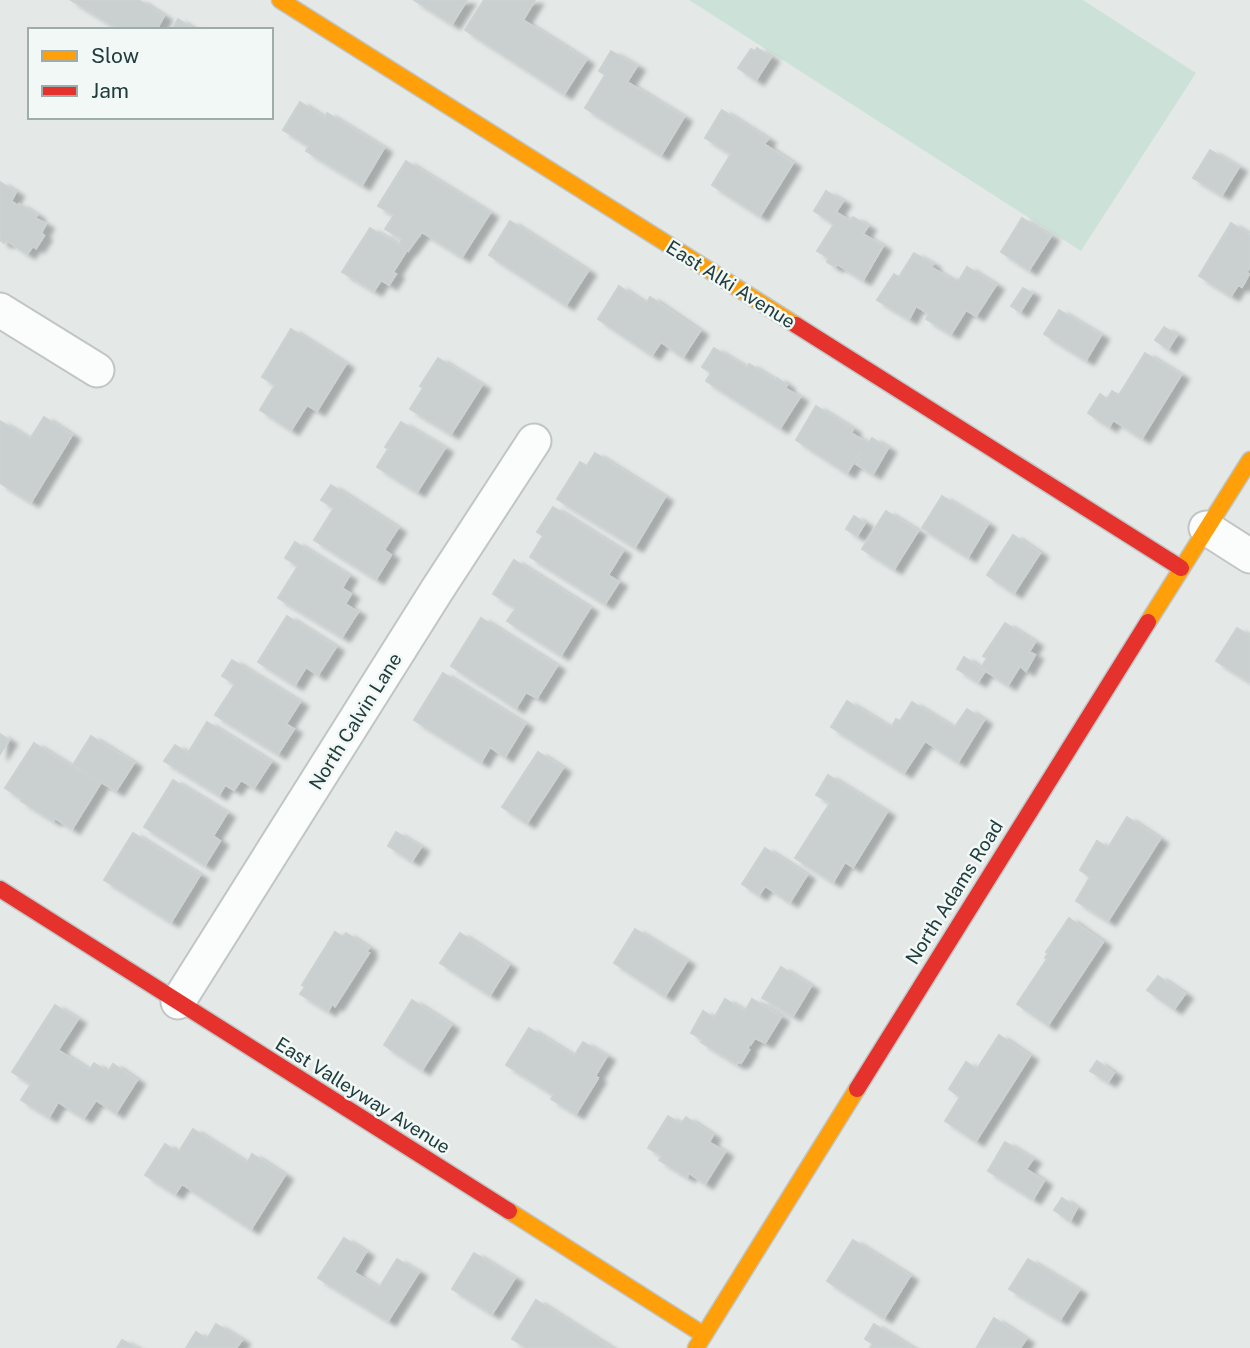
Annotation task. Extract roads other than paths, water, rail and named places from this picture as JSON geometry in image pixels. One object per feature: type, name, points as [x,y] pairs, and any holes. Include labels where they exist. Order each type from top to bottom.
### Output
[{"type":"street","name":"East Alki Avenue","points":[[280,0],[1181,568]]},
{"type":"street","points":[[0,310],[97,370]]},
{"type":"street","name":"North Calvin Lane","points":[[178,1002],[534,441]]},
{"type":"street","name":"North Adams Road","points":[[700,1342],[1250,460]]},
{"type":"street","points":[[1206,528],[1250,556]]},
{"type":"street","name":"East Valleyway Avenue","points":[[0,889],[700,1342]]}]
